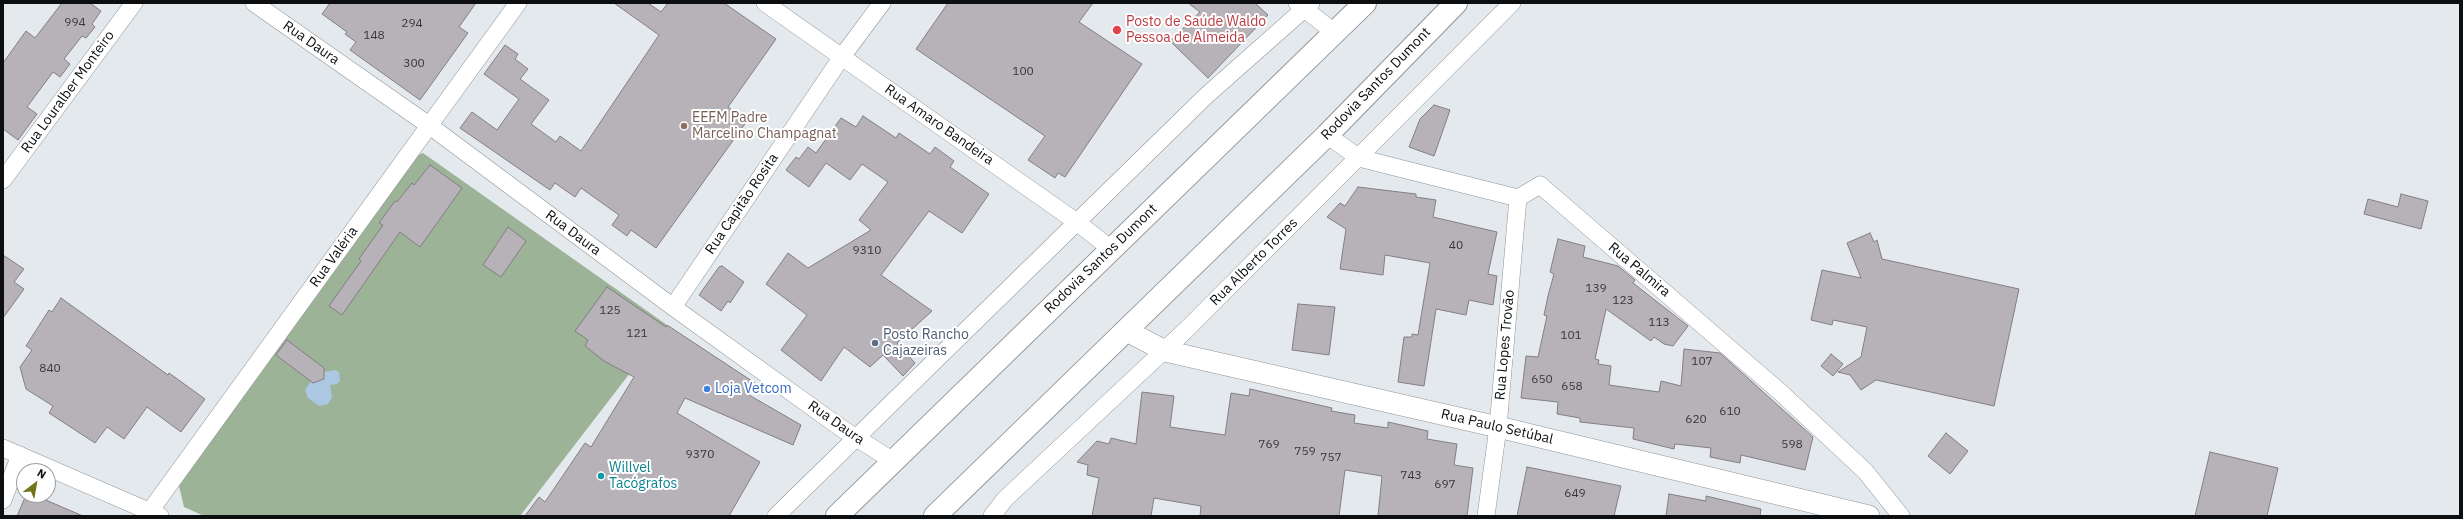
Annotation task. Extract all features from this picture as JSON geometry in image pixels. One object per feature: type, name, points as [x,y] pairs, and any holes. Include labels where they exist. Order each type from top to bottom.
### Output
[{"type":"highway","name":"Rodovia Santos Dumont","points":[[837,516],[1365,3]]},
{"type":"highway","name":"Rodovia Santos Dumont","points":[[935,516],[1327,135],[1456,3]]},
{"type":"street","name":"Rua Louralber Monteiro","points":[[3,180],[134,3]]},
{"type":"street","name":"Rua Daura","points":[[254,3],[430,126],[673,307],[856,437],[893,461]]},
{"type":"street","name":"Rua Valéria","points":[[155,514],[518,3]]},
{"type":"street","name":"Rua Amaro Bandeira","points":[[765,3],[841,58],[1078,223],[1112,249]]},
{"type":"street","name":"Rua Capitão Rosita","points":[[673,307],[841,58],[882,3]]},
{"type":"street","name":"Rua Alberto Torres","points":[[992,516],[1005,499],[1165,351],[1512,3]]},
{"type":"street","points":[[776,516],[1010,286],[1078,223],[1207,95],[1304,5],[1335,33]]},
{"type":"street","points":[[1327,135],[1359,158],[1518,198]]},
{"type":"street","name":"Rua Palmira","points":[[1518,198],[1540,185],[1784,397],[1865,471],[1900,516]]},
{"type":"street","name":"Rua Lopes Trovão","points":[[1486,516],[1498,427],[1518,198]]},
{"type":"street","name":"Rua Paulo Setúbal","points":[[1127,331],[1165,351],[1498,427],[1869,516]]},
{"type":"street","points":[[3,448],[155,514]]},
{"type":"street","points":[[3,500],[20,455]]},
{"type":"green space","points":[[423,153],[667,325],[520,516],[204,516],[184,507],[179,486],[412,157]]},
{"type":"water","points":[[335,370],[339,372],[340,381],[337,384],[330,385],[332,397],[328,404],[319,406],[308,398],[305,390],[311,381],[313,383],[324,379],[324,372]]},
{"type":"building","points":[[62,3],[90,3],[101,11],[92,24],[95,27],[86,38],[82,36],[64,59],[70,64],[60,77],[53,72],[27,107],[37,114],[18,140],[3,129],[3,63],[26,31],[35,38]]},
{"type":"building","points":[[330,3],[476,3],[459,27],[468,33],[420,100],[350,50],[356,42],[345,34],[347,32],[322,14]]},
{"type":"building","name":"EEFM Padre Marcelino Champagnat","points":[[614,3],[648,3],[661,12],[668,3],[724,3],[776,39],[728,107],[747,121],[656,248],[631,230],[627,236],[612,225],[619,215],[581,188],[575,197],[555,183],[550,190],[460,128],[472,112],[497,130],[519,99],[484,74],[505,45],[518,54],[515,59],[528,69],[520,79],[549,100],[531,124],[556,142],[560,136],[581,151],[659,35]]},
{"type":"building","points":[[948,3],[1093,3],[1079,22],[1142,64],[1065,177],[1058,173],[1055,178],[1028,160],[1045,136],[916,49]]},
{"type":"building","points":[[1188,3],[1255,3],[1268,15],[1208,78],[1170,41],[1200,12]]},
{"type":"building","points":[[1434,105],[1450,110],[1434,156],[1409,147],[1420,119]]},
{"type":"building","points":[[863,116],[896,138],[899,133],[930,154],[935,147],[954,161],[950,167],[989,194],[962,233],[929,211],[881,275],[932,311],[897,343],[915,363],[903,376],[883,355],[870,367],[844,347],[821,381],[781,350],[807,315],[766,284],[788,253],[808,268],[871,230],[859,220],[888,182],[862,164],[850,180],[826,163],[809,187],[786,170],[796,157],[799,159],[808,147],[816,153],[841,118],[856,127]]},
{"type":"building","points":[[430,165],[462,188],[420,247],[400,232],[342,315],[329,306],[361,261],[359,259],[383,225],[379,223],[395,201],[397,202],[412,183],[414,185]]},
{"type":"building","points":[[1358,187],[1416,194],[1416,197],[1436,200],[1433,217],[1497,232],[1488,274],[1497,276],[1493,305],[1469,300],[1466,315],[1436,309],[1424,386],[1398,382],[1404,337],[1412,337],[1412,334],[1418,335],[1430,263],[1385,255],[1383,275],[1340,269],[1346,229],[1327,217],[1340,203],[1345,206]]},
{"type":"building","points":[[2401,194],[2428,201],[2421,229],[2364,214],[2368,199],[2398,207]]},
{"type":"building","points":[[508,227],[526,241],[501,277],[483,265]]},
{"type":"building","points":[[1870,233],[1874,242],[1877,240],[1882,259],[2019,289],[1994,406],[1876,380],[1861,390],[1850,375],[1838,372],[1861,357],[1867,327],[1833,320],[1832,325],[1811,320],[1822,270],[1861,278],[1847,243]]},
{"type":"building","points":[[1558,239],[1585,246],[1583,257],[1618,266],[1635,280],[1633,283],[1688,326],[1673,346],[1664,344],[1654,337],[1651,341],[1606,309],[1595,359],[1599,360],[1598,364],[1611,366],[1609,385],[1659,392],[1661,381],[1681,386],[1684,349],[1720,353],[1813,437],[1805,470],[1741,455],[1740,463],[1710,457],[1711,448],[1675,444],[1674,449],[1633,439],[1634,428],[1580,422],[1580,418],[1557,414],[1558,402],[1521,398],[1526,356],[1538,357],[1547,316],[1544,315],[1554,274],[1550,272]]},
{"type":"building","points":[[3,255],[24,269],[14,282],[24,289],[3,318]]},
{"type":"building","points":[[722,266],[744,282],[730,303],[728,301],[721,311],[699,295],[719,267]]},
{"type":"building","points":[[607,287],[666,327],[667,325],[755,383],[749,395],[801,425],[793,445],[685,398],[677,413],[760,462],[729,516],[525,516],[539,497],[545,502],[585,443],[591,447],[634,377],[604,361],[585,346],[588,340],[575,331]]},
{"type":"building","points":[[61,298],[168,375],[169,373],[205,399],[181,432],[147,407],[124,439],[107,427],[95,443],[49,413],[53,406],[26,389],[20,367],[32,350],[26,346],[49,310],[52,312]]},
{"type":"building","points":[[1298,304],[1335,307],[1329,355],[1292,350]]},
{"type":"building","points":[[287,340],[324,368],[324,379],[313,383],[276,355]]},
{"type":"building","points":[[1831,354],[1843,364],[1833,376],[1821,366]]},
{"type":"building","points":[[1250,389],[1332,408],[1331,411],[1355,415],[1354,423],[1388,428],[1388,422],[1428,431],[1427,439],[1457,444],[1454,465],[1473,468],[1467,516],[1378,516],[1382,476],[1345,470],[1339,516],[1200,516],[1201,506],[1154,498],[1151,516],[1092,516],[1099,478],[1087,475],[1088,465],[1077,462],[1097,441],[1109,444],[1111,438],[1136,444],[1142,392],[1174,396],[1170,427],[1225,435],[1231,393],[1249,396]]},
{"type":"building","points":[[1946,433],[1968,451],[1950,474],[1928,456]]},
{"type":"building","points":[[2210,452],[2278,468],[2267,516],[2195,516]]},
{"type":"building","points":[[1527,467],[1621,486],[1614,516],[1517,516]]},
{"type":"building","points":[[1669,494],[1706,501],[1706,496],[1761,509],[1760,516],[1666,516]]},
{"type":"building","points":[[23,503],[53,503],[83,516],[17,516]]},
{"type":"place","name":"Posto de Saúde Waldo Pessoa de Almeida","points":[[1117,30]]},
{"type":"place","name":"EEFM Padre Marcelino Champagnat","points":[[684,126]]},
{"type":"place","name":"Posto Rancho Cajazeiras","points":[[875,343]]},
{"type":"place","name":"Loja Vetcom","points":[[707,389]]},
{"type":"place","name":"Willvel Tacógrafos","points":[[601,476]]}]
